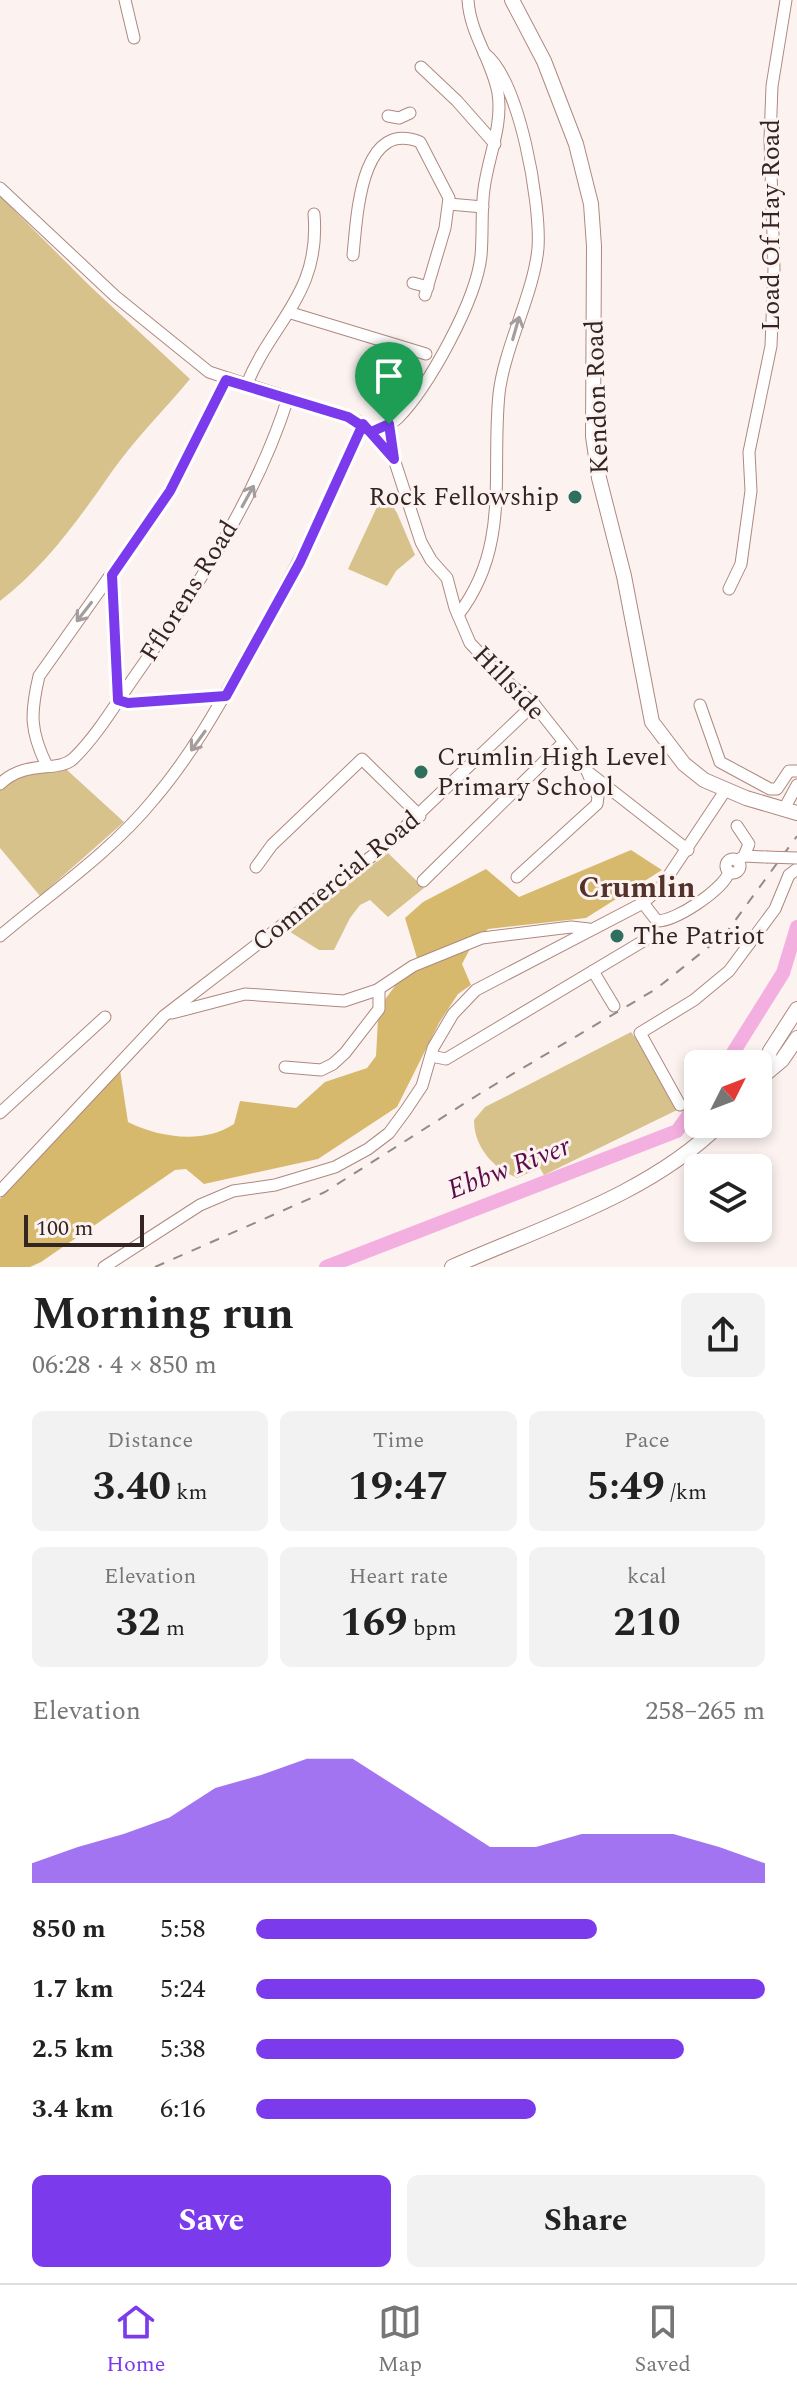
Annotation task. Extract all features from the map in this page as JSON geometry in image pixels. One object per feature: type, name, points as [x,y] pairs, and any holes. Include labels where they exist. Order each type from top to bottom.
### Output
[{"type":"main road","name":"Kendon Road","points":[[512,0],[549,75],[576,144],[591,204],[594,246],[593,436],[599,478],[624,576],[652,722],[684,764],[725,791],[790,811]]},
{"type":"main road","points":[[771,1050],[797,1009]]},
{"type":"main road","points":[[772,1069],[797,1038]]},
{"type":"main road","points":[[452,1267],[656,1175],[707,1138]]},
{"type":"street","points":[[125,0],[134,38]]},
{"type":"street","points":[[0,188],[115,296],[201,366],[226,380],[288,398],[367,428],[389,424],[396,421],[413,398],[460,319],[481,257],[484,187],[495,144],[498,92],[473,29],[469,5],[460,0]]},
{"type":"street","name":"Load Of Hay Road","points":[[729,589],[741,564],[751,491],[749,452],[771,346],[774,269],[772,99],[786,0]]},
{"type":"street","points":[[458,615],[475,593],[493,543],[497,512],[499,390],[538,248],[534,187],[526,144],[512,99],[491,59],[484,53]]},
{"type":"street","points":[[421,67],[495,144]]},
{"type":"street","points":[[399,116],[400,137]]},
{"type":"street","points":[[353,255],[366,172],[388,141],[400,137],[420,142],[428,153],[449,204],[427,291],[413,283]]},
{"type":"street","points":[[449,204],[483,207]]},
{"type":"street","points":[[246,386],[256,362],[291,313],[317,243],[314,214]]},
{"type":"street","points":[[291,313],[426,354]]},
{"type":"street","points":[[0,784],[9,775],[30,767],[47,766],[32,730],[32,707],[39,676],[170,491],[226,380]]},
{"type":"street","name":"Fflorens Road","points":[[47,766],[71,761],[170,627],[260,475],[288,398]]},
{"type":"street","points":[[389,424],[394,459]]},
{"type":"street","points":[[0,936],[118,838],[153,801],[213,720],[300,562],[367,428]]},
{"type":"street","name":"Hillside","points":[[367,428],[394,459],[421,542],[431,560],[447,578],[470,643],[504,679],[534,704],[587,771],[688,850]]},
{"type":"street","points":[[112,575],[118,700],[128,703],[226,696]]},
{"type":"street","name":"Commercial Road","points":[[0,1191],[164,1016],[343,881],[420,816],[534,704]]},
{"type":"street","points":[[700,705],[720,762],[770,789],[777,789],[789,771],[797,771]]},
{"type":"street","points":[[423,881],[563,743]]},
{"type":"street","points":[[256,867],[272,845],[362,759],[420,816]]},
{"type":"street","points":[[517,877],[597,804],[598,797],[587,771]]},
{"type":"street","points":[[790,811],[797,785]]},
{"type":"street","points":[[104,1267],[146,1238],[222,1196],[233,1191],[275,1185],[335,1167],[389,1133],[422,1086],[431,1056],[453,1014],[476,990],[643,903],[661,887],[725,791]]},
{"type":"street","points":[[737,826],[749,844],[741,858]]},
{"type":"street","points":[[643,903],[657,921],[668,921],[720,887],[729,872],[727,863],[741,858],[797,858]]},
{"type":"street","points":[[680,1105],[640,1033],[694,1000],[729,971],[775,909],[789,875],[797,869]]},
{"type":"street","points":[[164,1016],[245,994],[344,1001],[379,989],[413,966],[482,938],[571,927],[589,929]]},
{"type":"street","points":[[431,1056],[446,1059],[650,937]]},
{"type":"street","points":[[593,971],[614,1006]]},
{"type":"street","points":[[285,1067],[321,1070],[333,1064],[379,1009],[379,989]]},
{"type":"street","points":[[0,1113],[105,1017]]},
{"type":"shaded area","points":[[0,196],[91,287],[190,379],[131,446],[48,556],[0,601]]},
{"type":"shaded area","points":[[384,492],[415,555],[396,571],[387,586],[348,569]]},
{"type":"shaded area","points":[[67,770],[124,822],[40,896],[0,848],[0,790],[17,777]]},
{"type":"shaded area","points":[[631,850],[662,870],[586,918],[488,929],[471,947],[462,964],[471,985],[458,994],[439,1023],[397,1107],[318,1159],[204,1184],[186,1169],[175,1170],[41,1262],[30,1267],[0,1267],[0,1199],[120,1070],[128,1122],[154,1132],[196,1136],[222,1130],[234,1124],[240,1101],[296,1108],[325,1082],[367,1068],[376,1056],[378,1019],[386,998],[398,982],[420,968],[405,918],[423,902],[486,869],[519,897]]},
{"type":"shaded area","points":[[388,853],[424,888],[388,917],[370,900],[360,905],[334,950],[319,950],[287,930]]},
{"type":"shaded area","points":[[631,1032],[677,1097],[677,1110],[544,1175],[540,1168],[517,1178],[500,1169],[486,1155],[477,1139],[474,1120],[485,1107]]},
{"type":"waterway","name":"Ebbw River","points":[[735,1050],[783,973],[797,927]]},
{"type":"waterway","name":"Ebbw River","points":[[326,1267],[677,1131],[684,1121]]},
{"type":"railway","points":[[155,1267],[325,1192],[484,1091],[656,989],[726,933],[797,836]]},
{"type":"place","name":"Rock Fellowship","points":[[575,497]]},
{"type":"place","name":"Crumlin High Level Primary School","points":[[421,772]]},
{"type":"place","name":"The Patriot","points":[[617,936]]},
{"type":"district","name":"Crumlin","points":[[637,888]]},
{"type":"route","points":[[389,424],[371,432],[363,424],[348,417],[226,380],[204,429],[170,491],[112,575],[118,700],[128,703],[226,696],[324,515],[363,424],[394,459],[389,424]]}]
